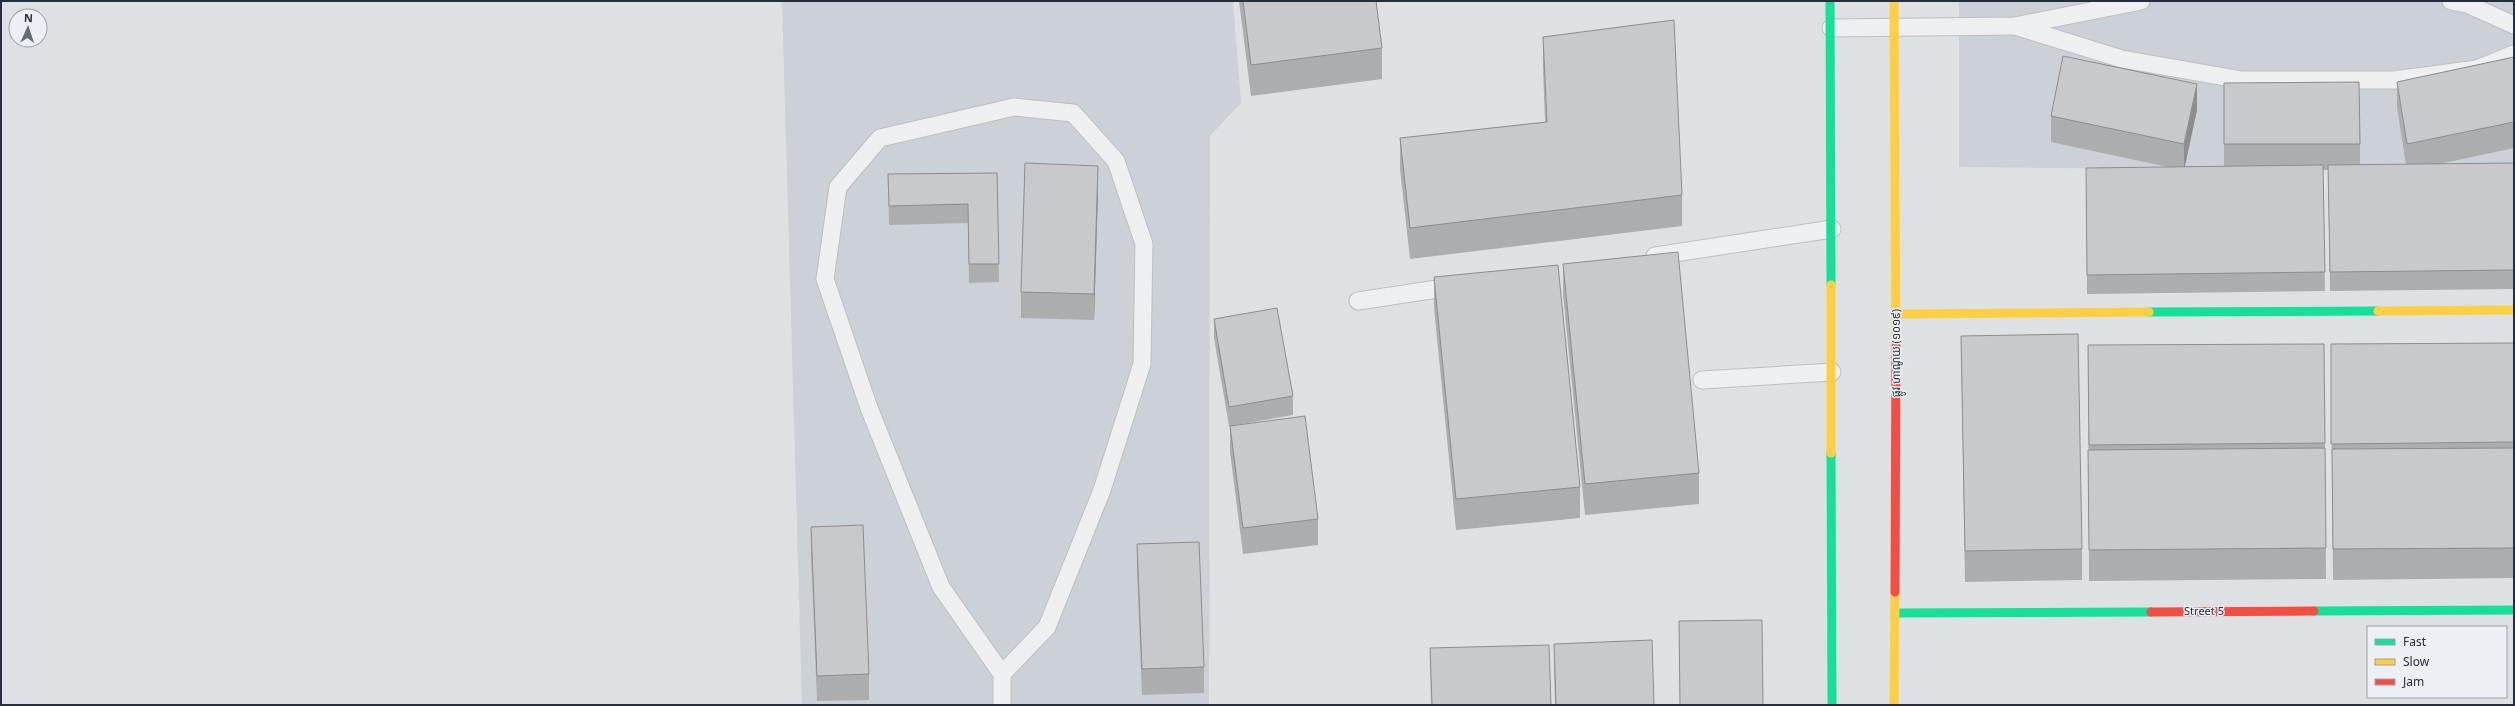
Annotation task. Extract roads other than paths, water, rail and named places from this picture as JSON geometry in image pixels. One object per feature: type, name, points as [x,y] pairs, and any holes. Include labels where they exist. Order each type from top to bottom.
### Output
[{"type":"main road","points":[[1830,1],[1832,229],[1832,705]]},
{"type":"main road","name":"ផ្លូវ ហាណូយ (១០១៩)","points":[[1894,1],[1896,314],[1894,705]]},
{"type":"main road","points":[[1896,314],[2514,310]]},
{"type":"main road","name":"Street 5","points":[[1895,613],[2514,610]]},
{"type":"lane","points":[[1830,28],[1894,29],[2015,26],[2141,1]]},
{"type":"lane","points":[[2451,1],[2467,4],[2514,25]]},
{"type":"lane","points":[[2015,26],[2122,59],[2242,80],[2394,80],[2476,68],[2514,54]]},
{"type":"lane","points":[[1002,674],[1047,627],[1102,490],[1142,364],[1144,244],[1116,161],[1073,113],[1014,107],[880,138],[838,187],[825,279],[869,408],[942,587],[1002,674],[1002,705]]},
{"type":"lane","points":[[1643,258],[1832,229]]},
{"type":"lane","points":[[1358,301],[1477,283]]},
{"type":"lane","points":[[1702,380],[1832,372]]}]
